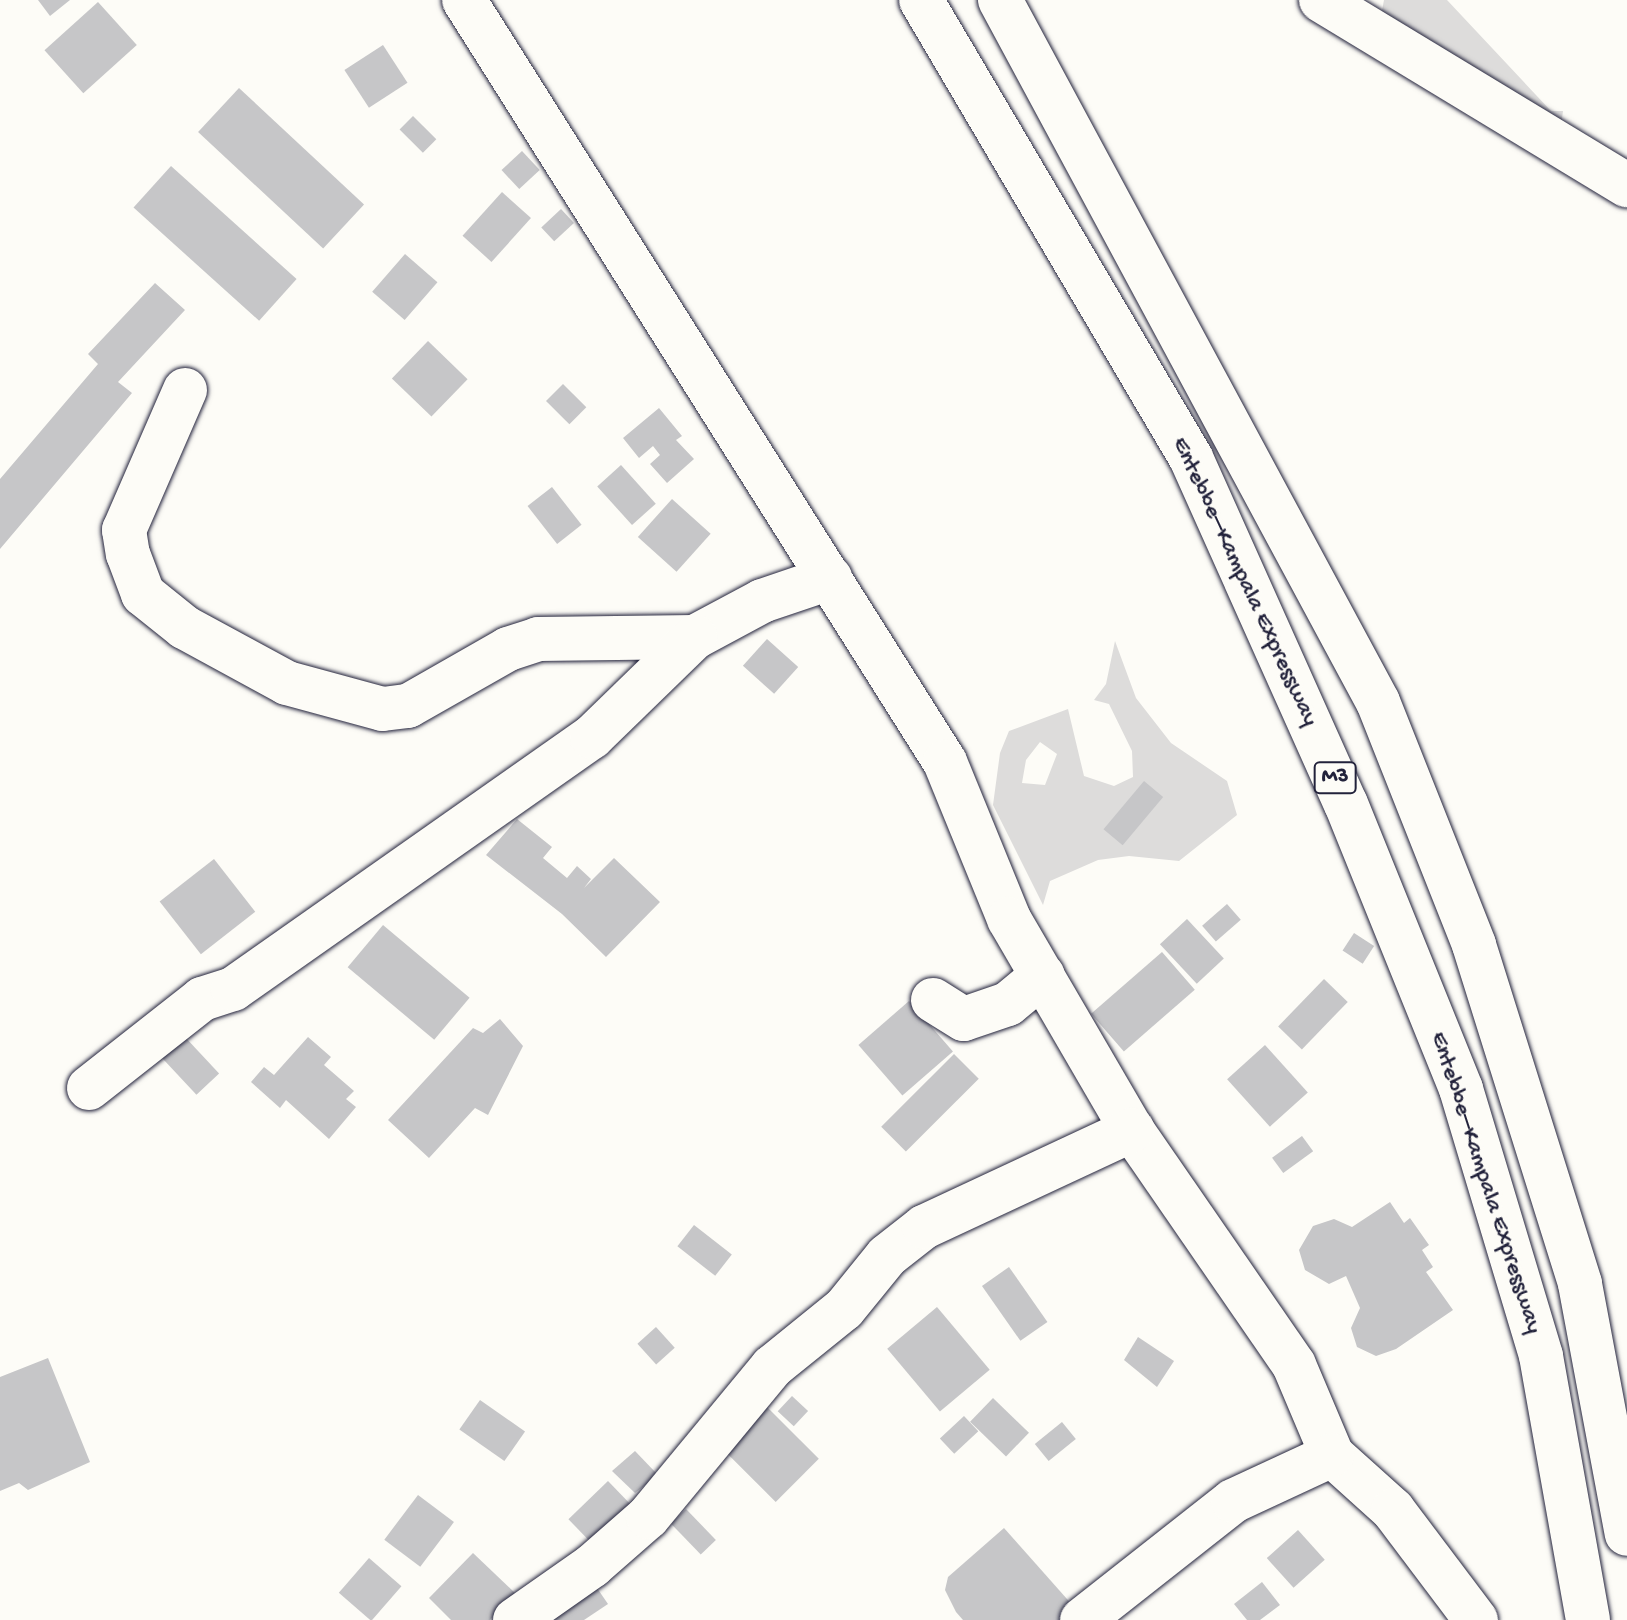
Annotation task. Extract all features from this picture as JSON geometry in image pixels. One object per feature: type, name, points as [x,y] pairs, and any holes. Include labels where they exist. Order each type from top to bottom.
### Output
[{"type":"main road","points":[[464,0],[945,762],[1009,919],[1132,1130],[1294,1365],[1332,1455],[1393,1510],[1476,1620]]},
{"type":"main road","name":"Entebbe–Kampala Expressway","points":[[921,0],[1191,458],[1346,804],[1461,1089],[1541,1356],[1588,1620]]},
{"type":"main road","points":[[1000,0],[1378,702],[1474,945],[1576,1269],[1627,1534]]},
{"type":"main road","points":[[1321,0],[1627,185]]},
{"type":"main road","points":[[185,390],[124,530],[128,554],[143,594],[184,627],[287,683],[383,709],[408,706],[508,649],[538,639],[695,637]]},
{"type":"main road","points":[[89,1088],[202,999],[233,989],[592,737],[695,637],[762,601],[830,578]]},
{"type":"main road","points":[[933,1000],[964,1019],[1008,1004],[1043,975]]},
{"type":"main road","points":[[515,1620],[592,1566],[648,1517],[772,1367],[844,1309],[887,1256],[924,1227],[1132,1130]]},
{"type":"main road","points":[[1082,1620],[1233,1501],[1332,1455]]},
{"type":"shaded area","points":[[1384,0],[1447,0],[1551,111],[1563,111],[1560,134],[1380,21]]},
{"type":"shaded area","points":[[1115,641],[1136,698],[1171,743],[1227,781],[1237,815],[1179,861],[1129,856],[1098,860],[1050,881],[1043,905],[993,805],[1000,753],[1009,731],[1068,709],[1084,776],[1114,786],[1133,777],[1132,751],[1109,704],[1094,700],[1106,684]],"holes":[[[1040,742],[1057,754],[1045,785],[1022,783],[1026,760]]]},
{"type":"building","points":[[38,0],[70,0],[50,16]]},
{"type":"building","points":[[98,2],[137,45],[83,93],[44,50]]},
{"type":"building","points":[[383,45],[408,83],[369,108],[344,70]]},
{"type":"building","points":[[239,88],[364,205],[323,249],[198,132]]},
{"type":"building","points":[[413,116],[436,139],[423,153],[400,129]]},
{"type":"building","points":[[522,151],[540,170],[519,189],[502,170]]},
{"type":"building","points":[[171,166],[297,279],[259,321],[134,208]]},
{"type":"building","points":[[502,192],[531,218],[492,262],[463,236]]},
{"type":"building","points":[[561,209],[574,223],[554,241],[541,227]]},
{"type":"building","points":[[405,254],[437,282],[405,320],[372,292]]},
{"type":"building","points":[[155,283],[185,310],[118,382],[132,393],[0,549],[0,479],[98,364],[88,354]]},
{"type":"building","points":[[428,341],[468,379],[431,417],[392,378]]},
{"type":"building","points":[[563,384],[586,407],[569,424],[546,401]]},
{"type":"building","points":[[659,408],[682,436],[676,440],[694,459],[667,483],[650,464],[660,455],[653,446],[639,458],[623,438]]},
{"type":"building","points":[[621,465],[656,504],[632,525],[597,486]]},
{"type":"building","points":[[552,487],[582,525],[557,544],[528,506]]},
{"type":"building","points":[[672,499],[711,534],[677,572],[638,537]]},
{"type":"building","points":[[767,639],[798,667],[774,694],[743,666]]},
{"type":"building","points":[[1144,781],[1163,797],[1123,845],[1104,829]]},
{"type":"building","points":[[517,819],[552,847],[543,858],[567,878],[577,866],[591,879],[584,888],[614,858],[660,902],[606,957],[562,914],[486,855]]},
{"type":"building","points":[[214,859],[255,912],[201,954],[160,901]]},
{"type":"building","points":[[1227,904],[1241,920],[1216,941],[1202,926]]},
{"type":"building","points":[[1187,919],[1224,958],[1197,984],[1160,944]]},
{"type":"building","points":[[383,925],[470,998],[434,1040],[348,967]]},
{"type":"building","points":[[1354,933],[1374,946],[1363,964],[1343,951]]},
{"type":"building","points":[[1162,952],[1195,990],[1124,1051],[1091,1014]]},
{"type":"building","points":[[1324,979],[1348,1002],[1302,1049],[1278,1026]]},
{"type":"building","points":[[909,1001],[953,1052],[902,1096],[858,1045]]},
{"type":"building","points":[[500,1019],[523,1046],[488,1115],[475,1108],[429,1158],[388,1120],[473,1028],[483,1033]]},
{"type":"building","points":[[185,1037],[219,1074],[196,1095],[162,1058]]},
{"type":"building","points":[[308,1037],[331,1057],[324,1065],[354,1091],[346,1099],[356,1107],[329,1139],[286,1100],[280,1108],[251,1082],[264,1067],[274,1075]]},
{"type":"building","points":[[1265,1045],[1308,1093],[1270,1127],[1227,1079]]},
{"type":"building","points":[[954,1054],[979,1079],[906,1152],[881,1127]]},
{"type":"building","points":[[1302,1136],[1313,1151],[1283,1173],[1272,1158]]},
{"type":"building","points":[[1390,1202],[1404,1223],[1410,1218],[1429,1245],[1422,1250],[1433,1267],[1426,1272],[1453,1310],[1396,1349],[1376,1356],[1357,1347],[1351,1328],[1360,1308],[1346,1276],[1329,1284],[1305,1270],[1299,1250],[1313,1226],[1334,1219],[1352,1227]]},
{"type":"building","points":[[694,1225],[732,1255],[715,1276],[677,1246]]},
{"type":"building","points":[[1009,1267],[1047,1322],[1020,1341],[982,1286]]},
{"type":"building","points":[[937,1307],[990,1370],[940,1412],[887,1349]]},
{"type":"building","points":[[656,1327],[675,1348],[656,1365],[637,1344]]},
{"type":"building","points":[[1138,1337],[1174,1361],[1157,1387],[1124,1360]]},
{"type":"building","points":[[48,1358],[90,1462],[28,1490],[19,1483],[0,1491],[0,1377]]},
{"type":"building","points":[[792,1396],[808,1411],[794,1426],[778,1411]]},
{"type":"building","points":[[758,1398],[819,1459],[776,1502],[715,1441]]},
{"type":"building","points":[[993,1398],[1029,1433],[1006,1456],[970,1422]]},
{"type":"building","points":[[480,1400],[525,1432],[504,1461],[459,1429]]},
{"type":"building","points":[[964,1416],[978,1431],[954,1454],[940,1439]]},
{"type":"building","points":[[1062,1422],[1076,1439],[1049,1461],[1035,1444]]},
{"type":"building","points":[[635,1451],[658,1475],[635,1493],[612,1471]]},
{"type":"building","points":[[608,1481],[642,1516],[602,1554],[568,1519]]},
{"type":"building","points":[[418,1495],[454,1522],[420,1567],[384,1540]]},
{"type":"building","points":[[686,1509],[716,1540],[701,1555],[671,1524]]},
{"type":"building","points":[[1004,1528],[1075,1608],[1062,1620],[963,1620],[956,1612],[945,1590],[948,1577]]},
{"type":"building","points":[[1298,1530],[1325,1560],[1294,1588],[1267,1558]]},
{"type":"building","points":[[473,1553],[516,1594],[490,1620],[451,1620],[429,1598]]},
{"type":"building","points":[[369,1558],[401,1586],[372,1620],[339,1593]]},
{"type":"building","points":[[588,1575],[608,1604],[584,1620],[532,1620]]},
{"type":"building","points":[[1262,1582],[1280,1605],[1260,1620],[1247,1620],[1234,1604]]}]
